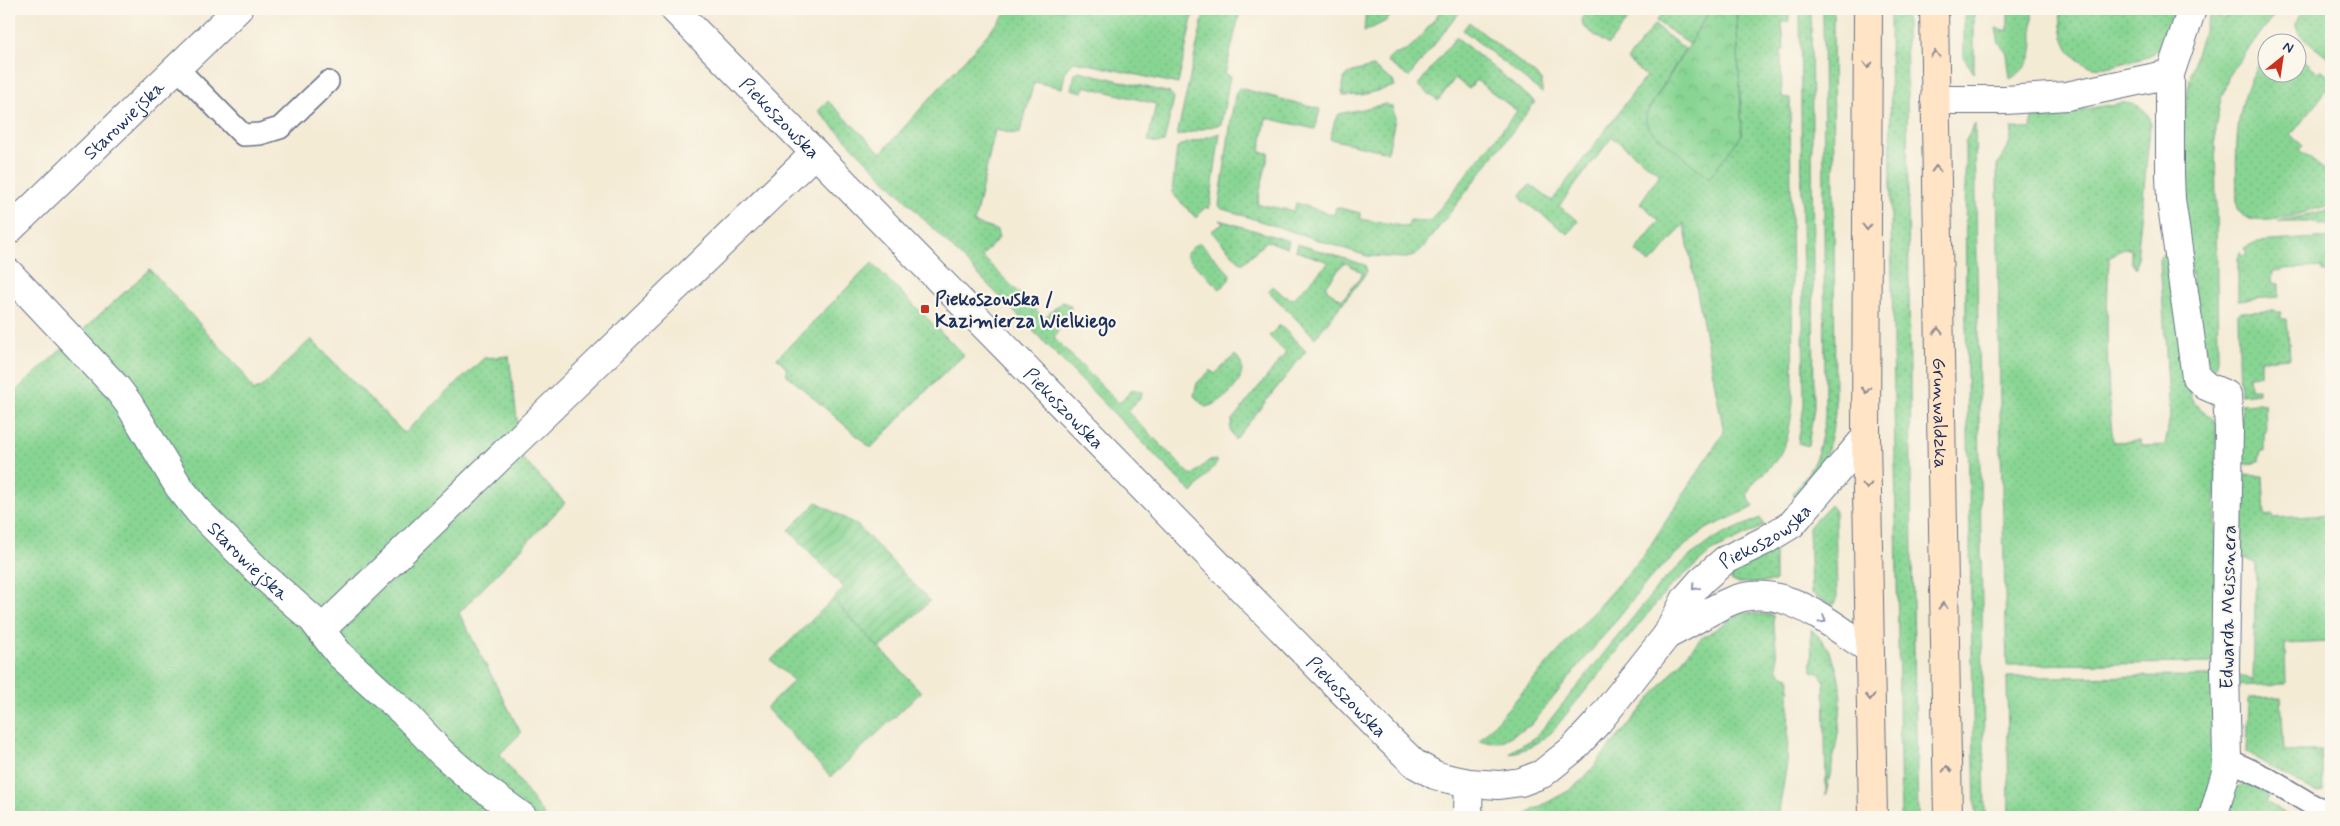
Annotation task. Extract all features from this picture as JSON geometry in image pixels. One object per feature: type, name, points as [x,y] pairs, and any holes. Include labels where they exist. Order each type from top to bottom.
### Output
[{"type":"main road","points":[[1868,9],[1866,437],[1872,804]]},
{"type":"main road","name":"Grunwaldzka","points":[[1934,9],[1948,817]]},
{"type":"street","name":"Starowiejska","points":[[9,230],[178,69],[238,9]]},
{"type":"street","name":"Piekoszowska","points":[[674,9],[1390,740],[1424,770],[1435,775],[1468,783],[1499,785],[1521,782],[1542,774],[1554,766],[1598,722],[1667,635],[1686,598],[1702,580],[1725,560],[1764,541],[1792,524],[1866,437]]},
{"type":"street","points":[[1935,100],[2005,100],[2067,96],[2170,74],[2192,9]]},
{"type":"street","name":"Edwarda Meissnera","points":[[2170,74],[2170,199],[2196,377],[2206,386],[2227,395],[2229,429],[2225,669],[2227,759],[2226,772],[2213,817]]},
{"type":"street","points":[[321,630],[815,153]]},
{"type":"street","name":"Starowiejska","points":[[9,273],[117,388],[129,404],[179,486],[200,513],[321,630],[340,655],[404,713],[442,753],[475,782],[523,817]]},
{"type":"street","name":"Piekoszowska","points":[[1667,635],[1732,600],[1770,595],[1798,604],[1869,649]]},
{"type":"street","points":[[1468,783],[1468,811],[1470,817]]},
{"type":"lane","points":[[178,69],[243,135],[260,134],[280,128],[328,82]]},
{"type":"lane","points":[[2227,759],[2267,778],[2314,806],[2331,812]]},
{"type":"lane","points":[[1858,817],[1872,804]]},
{"type":"green space","points":[[1010,9],[1194,9],[1178,84],[1075,61],[1066,69],[1062,88],[1034,82],[1020,133],[1015,134],[995,130],[974,223],[997,230],[999,238],[982,256],[1044,318],[1062,302],[1070,305],[1071,308],[1054,338],[1119,403],[1133,389],[1142,392],[1141,398],[1127,411],[1192,476],[1208,461],[1217,460],[1217,463],[1192,493],[818,111],[828,101],[881,153]]},
{"type":"green space","points":[[1205,9],[1247,9],[1240,12],[1225,74],[1230,76],[1221,124],[1177,136]]},
{"type":"green space","points":[[1366,9],[1397,9],[1386,21],[1364,32]]},
{"type":"green space","points":[[1442,9],[1462,9],[1409,77],[1387,62],[1395,54],[1406,50],[1416,42]]},
{"type":"green space","points":[[1586,9],[1636,9],[1608,45],[1583,26],[1582,18]]},
{"type":"green space","points":[[1666,9],[1711,9],[1689,44],[1656,21]]},
{"type":"green space","points":[[1711,9],[1736,9],[1742,135],[1709,178],[1649,129],[1646,122],[1646,114]]},
{"type":"green space","points":[[1736,9],[1789,9],[1789,21],[1782,22],[1784,50],[1781,50],[1782,97],[1790,98],[1793,400],[1787,439],[1776,460],[1755,481],[1749,491],[1747,496],[1754,507],[1708,528],[1690,541],[1651,577],[1531,725],[1500,742],[1479,741],[1644,555],[1724,432],[1684,224],[1657,257],[1649,263],[1636,251],[1659,220],[1640,203],[1660,174],[1612,137],[1559,206],[1578,221],[1568,234],[1523,201],[1521,195],[1531,185],[1552,201],[1646,76],[1627,60],[1654,25],[1685,49],[1646,114],[1742,135]]},
{"type":"green space","points":[[1800,9],[1811,9],[1814,407],[1808,446],[1798,443],[1804,406]]},
{"type":"green space","points":[[1823,9],[1833,9],[1835,413],[1823,462],[1805,493],[1796,504],[1793,493],[1816,458],[1825,416]]},
{"type":"green space","points":[[1890,9],[1906,9],[1912,561],[1918,817],[1901,817],[1891,219]]},
{"type":"green space","points":[[1964,9],[1974,9],[1974,73],[1964,58]]},
{"type":"green space","points":[[2008,9],[2032,9],[2033,30],[2030,57],[2020,73],[2010,79],[2007,54],[1999,43],[1996,28],[2008,31]]},
{"type":"green space","points":[[2061,9],[2176,9],[2165,39],[2154,53],[2147,57],[2102,68],[2085,64],[2077,59],[2066,45],[2061,27]]},
{"type":"green space","points":[[2229,9],[2279,9],[2261,32],[2258,32],[2258,36],[2230,73],[2221,99],[2215,128],[2218,358],[2217,365],[2213,370],[2206,369],[2192,280],[2186,234],[2182,144],[2186,99],[2196,56],[2211,13],[2225,19]]},
{"type":"green space","points":[[2305,9],[2331,9],[2331,59],[2308,42],[2308,32],[2299,32],[2297,30],[2296,21]]},
{"type":"green space","points":[[1469,22],[1542,80],[1542,93],[1463,30]]},
{"type":"green space","points":[[1456,37],[1535,102],[1423,248],[1414,256],[1406,258],[1367,256],[1223,209],[1219,206],[1233,106],[1236,92],[1239,88],[1320,109],[1315,129],[1266,118],[1260,152],[1269,153],[1257,204],[1294,211],[1296,203],[1334,215],[1336,207],[1360,213],[1360,219],[1408,227],[1410,220],[1430,221],[1517,111],[1476,80],[1469,89],[1455,78],[1438,101],[1418,85]]},
{"type":"green space","points":[[2308,64],[2319,73],[2321,69],[2331,77],[2331,85],[2291,135],[2303,146],[2299,150],[2331,175],[2331,205],[2293,216],[2263,221],[2250,219],[2241,214],[2237,203],[2236,163],[2238,125],[2247,88],[2258,67],[2258,82],[2308,82]]},
{"type":"green space","points":[[1373,67],[1393,81],[1395,86],[1362,95],[1343,96],[1343,81],[1349,74]]},
{"type":"green space","points":[[1079,71],[1170,93],[1174,98],[1164,142],[1148,141],[1156,104],[1084,86],[1083,92],[1071,89],[1075,74]]},
{"type":"green space","points":[[2122,103],[2133,104],[2146,112],[2150,121],[2150,127],[2136,269],[2131,262],[2131,249],[2121,249],[2109,258],[2107,350],[2113,442],[2140,441],[2141,446],[2165,445],[2170,416],[2160,260],[2165,250],[2191,397],[2196,405],[2216,423],[2215,663],[2007,665],[2000,415],[1997,166],[2009,145],[2012,128],[2031,129],[2032,118]]},
{"type":"green space","points":[[1386,104],[1393,108],[1395,119],[1388,152],[1330,139],[1335,120],[1339,114]]},
{"type":"green space","points":[[1975,124],[1985,817],[1975,817],[1966,320],[1965,142]]},
{"type":"green space","points":[[1220,133],[1210,205],[1208,209],[1206,207],[1198,214],[1199,216],[1196,218],[1172,193],[1177,148]]},
{"type":"green space","points":[[2331,209],[2331,226],[2308,222],[2278,222],[2318,213]]},
{"type":"green space","points":[[1220,220],[1289,241],[1287,248],[1267,241],[1242,264],[1211,231],[1223,224]]},
{"type":"green space","points":[[2331,237],[2331,272],[2323,272],[2322,267],[2273,271],[2272,283],[2279,284],[2279,297],[2238,300],[2238,258],[2240,252],[2242,257],[2247,254],[2244,248],[2256,242]]},
{"type":"green space","points":[[1200,243],[1230,274],[1229,280],[1220,289],[1185,255],[1195,245]]},
{"type":"green space","points":[[1298,244],[1365,265],[1367,271],[1361,280],[1359,279],[1363,274],[1347,263],[1343,264],[1326,286],[1327,290],[1342,300],[1358,280],[1360,281],[1315,338],[1268,291],[1273,286],[1284,296],[1293,299],[1329,262],[1296,251]]},
{"type":"green space","points":[[872,263],[964,355],[871,448],[787,375],[786,367],[777,358]]},
{"type":"green space","points":[[150,269],[241,370],[254,391],[264,385],[311,339],[404,433],[484,358],[509,356],[522,458],[565,503],[459,613],[521,733],[500,754],[545,817],[9,817],[9,397]]},
{"type":"green space","points":[[2240,312],[2281,312],[2281,319],[2287,319],[2290,358],[2261,360],[2261,375],[2249,376],[2250,389],[2258,389],[2258,393],[2240,395],[2238,314]]},
{"type":"green space","points":[[1280,325],[1306,351],[1235,440],[1230,429],[1232,420],[1286,353],[1269,336]]},
{"type":"green space","points":[[1235,355],[1241,362],[1240,379],[1235,387],[1221,400],[1205,407],[1194,396],[1197,383],[1211,370],[1215,374]]},
{"type":"green space","points":[[2328,361],[2331,361],[2331,418],[2329,418]]},
{"type":"green space","points":[[2241,404],[2265,404],[2266,432],[2264,433],[2264,451],[2261,451],[2259,461],[2240,464],[2241,415],[2243,414]]},
{"type":"green space","points":[[2243,475],[2263,476],[2265,516],[2272,515],[2273,518],[2331,515],[2331,642],[2285,644],[2286,684],[2236,686],[2235,673],[2253,681],[2256,564],[2238,554],[2239,479]]},
{"type":"green space","points":[[817,502],[858,526],[930,601],[880,649],[833,599],[844,588],[789,530]]},
{"type":"green space","points":[[1830,505],[1835,511],[1837,596],[1835,604],[1831,605],[1811,593],[1809,527]]},
{"type":"green space","points":[[1760,518],[1764,526],[1712,551],[1668,589],[1551,733],[1530,747],[1510,754],[1513,750],[1533,739],[1545,726],[1660,584],[1690,556],[1713,539]]},
{"type":"green space","points":[[1775,550],[1775,582],[1737,583],[1731,580],[1731,571]]},
{"type":"green space","points":[[833,599],[921,692],[831,777],[766,708],[794,681],[771,660]]},
{"type":"green space","points":[[1741,613],[1773,615],[1778,671],[1790,677],[1787,763],[1778,817],[1521,817],[1570,790],[1584,778],[1700,639]]},
{"type":"green space","points":[[1811,629],[1826,646],[1835,665],[1840,686],[1839,730],[1826,795],[1824,680],[1819,673],[1812,671]]},
{"type":"green space","points":[[2215,676],[2215,766],[2209,796],[2198,817],[2009,817],[2007,677]]},
{"type":"green space","points":[[2281,697],[2284,751],[2321,751],[2323,791],[2319,793],[2247,753],[2249,698]]},
{"type":"green space","points":[[2244,781],[2270,795],[2266,802],[2291,817],[2228,817],[2226,815],[2231,783],[2240,787]]},
{"type":"place","name":"Piekoszowska / Kazimierza Wielkiego","points":[[925,309]]}]
